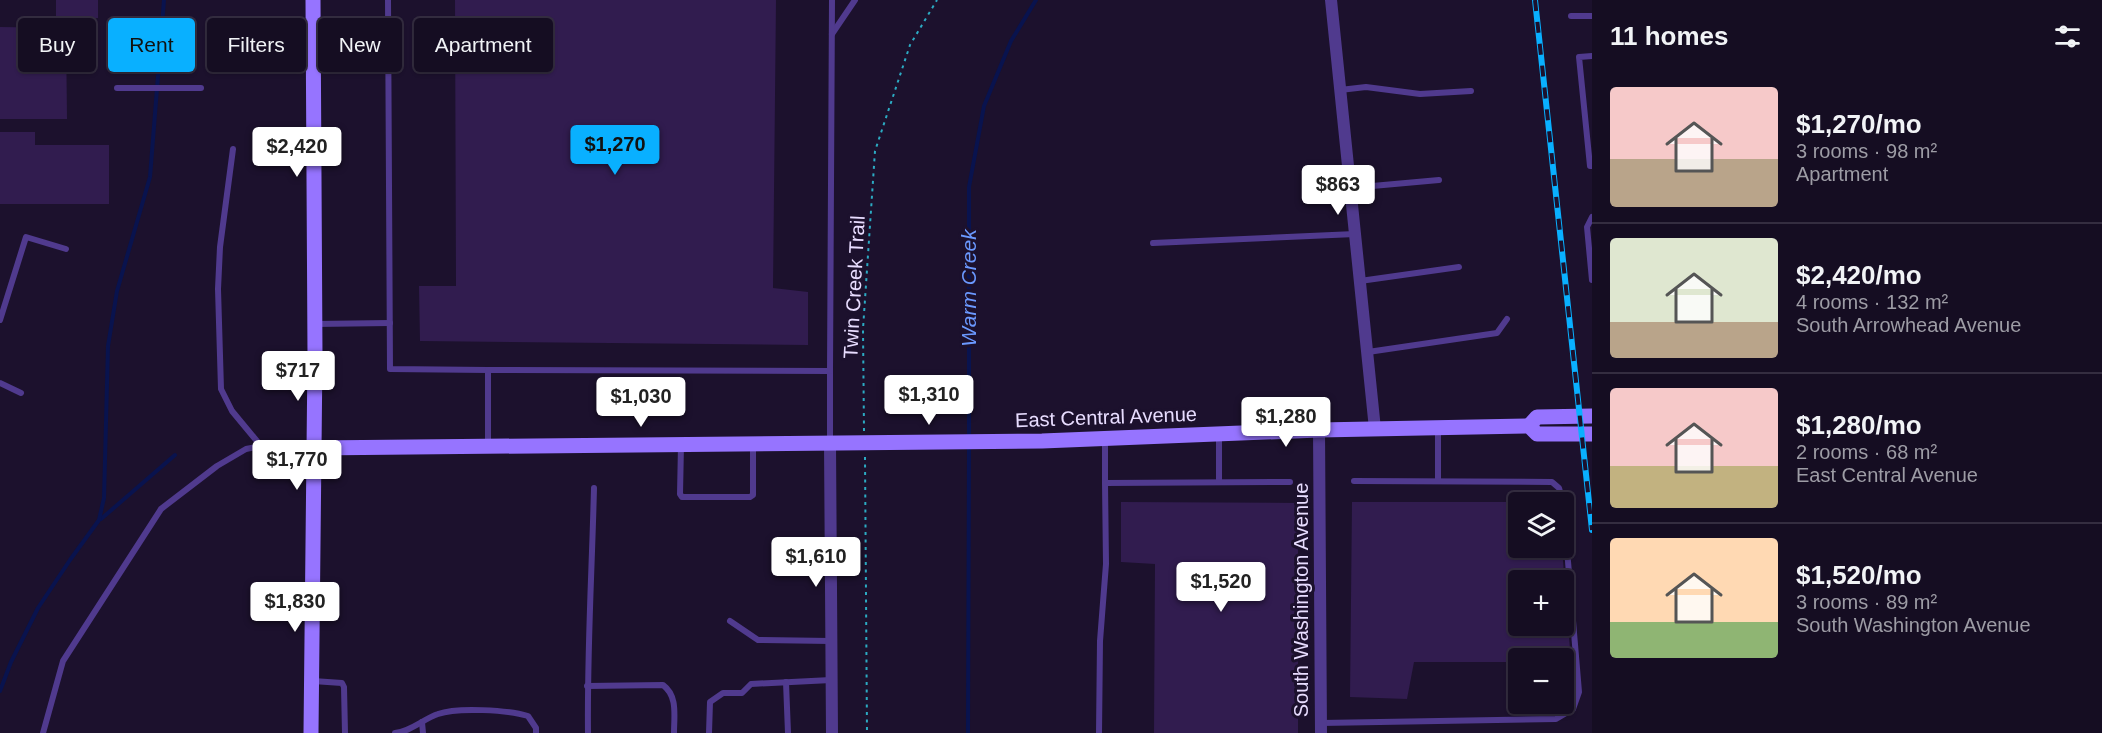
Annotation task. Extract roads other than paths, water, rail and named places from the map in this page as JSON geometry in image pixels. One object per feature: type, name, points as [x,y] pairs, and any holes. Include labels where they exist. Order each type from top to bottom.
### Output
[{"type":"street","points":[[311,733],[315,324],[313,0]]},
{"type":"street","points":[[1331,0],[1375,429]]},
{"type":"street","name":"East Central Avenue","points":[[1529,426],[1537,417],[1592,416]]},
{"type":"street","name":"East Central Avenue","points":[[314,448],[1042,441],[1319,430],[1529,426],[1537,434],[1592,434]]},
{"type":"street","name":"South Washington Avenue","points":[[1319,430],[1321,728]]},
{"type":"street","points":[[830,443],[832,733]]},
{"type":"lane","points":[[388,0],[390,369],[830,371]]},
{"type":"lane","points":[[830,443],[832,0]]},
{"type":"lane","points":[[831,35],[855,0]]},
{"type":"lane","points":[[1571,16],[1592,16]]},
{"type":"lane","points":[[1592,56],[1579,57],[1590,166],[1592,166]]},
{"type":"lane","points":[[1340,90],[1366,87],[1420,94],[1471,91]]},
{"type":"lane","points":[[117,88],[201,88]]},
{"type":"lane","points":[[233,149],[220,247],[218,290],[221,389],[232,411],[261,446]]},
{"type":"lane","points":[[1350,188],[1439,180]]},
{"type":"lane","points":[[1592,217],[1587,227],[1592,280]]},
{"type":"lane","points":[[1153,243],[1355,234]]},
{"type":"lane","points":[[0,321],[26,237],[66,249]]},
{"type":"lane","points":[[1360,280],[1459,267]]},
{"type":"lane","points":[[1367,352],[1497,333],[1507,319]]},
{"type":"lane","points":[[315,324],[390,323]]},
{"type":"lane","points":[[488,370],[488,447]]},
{"type":"lane","points":[[0,383],[21,393]]},
{"type":"lane","points":[[1438,428],[1438,482]]},
{"type":"lane","points":[[1219,434],[1219,482]]},
{"type":"lane","points":[[1099,733],[1100,641],[1106,564],[1105,439]]},
{"type":"lane","points":[[681,444],[680,494],[682,497],[750,497],[753,495],[753,444]]},
{"type":"lane","points":[[43,733],[63,661],[161,509],[217,466],[246,449],[261,446],[314,448]]},
{"type":"lane","points":[[1321,728],[1556,719],[1573,709],[1579,692],[1563,502],[1559,488],[1552,482],[1354,481]]},
{"type":"lane","points":[[1105,483],[1290,482]]},
{"type":"lane","points":[[588,733],[587,665],[591,622],[594,488]]},
{"type":"lane","points":[[730,621],[758,640],[831,641]]},
{"type":"lane","points":[[709,733],[710,702],[723,693],[742,693],[751,684],[831,680]]},
{"type":"lane","points":[[311,681],[342,682],[345,733]]},
{"type":"lane","points":[[786,682],[788,733]]},
{"type":"lane","points":[[587,686],[663,686],[670,690],[673,696],[674,733]]},
{"type":"lane","points":[[395,733],[406,732],[438,714],[453,711],[513,711],[528,716],[536,728],[536,733]]},
{"type":"lane","points":[[422,722],[423,733]]},
{"type":"waterway","points":[[0,691],[11,662],[38,608],[99,520],[104,498],[108,346],[117,291],[150,177],[164,0]]},
{"type":"waterway","name":"Warm Creek","points":[[969,438],[969,187],[984,106],[1011,41],[1036,0]]},
{"type":"waterway","name":"Warm Creek","points":[[968,733],[969,446]]},
{"type":"waterway","points":[[101,519],[175,455]]},
{"type":"railway","points":[[1535,0],[1592,530]]}]
